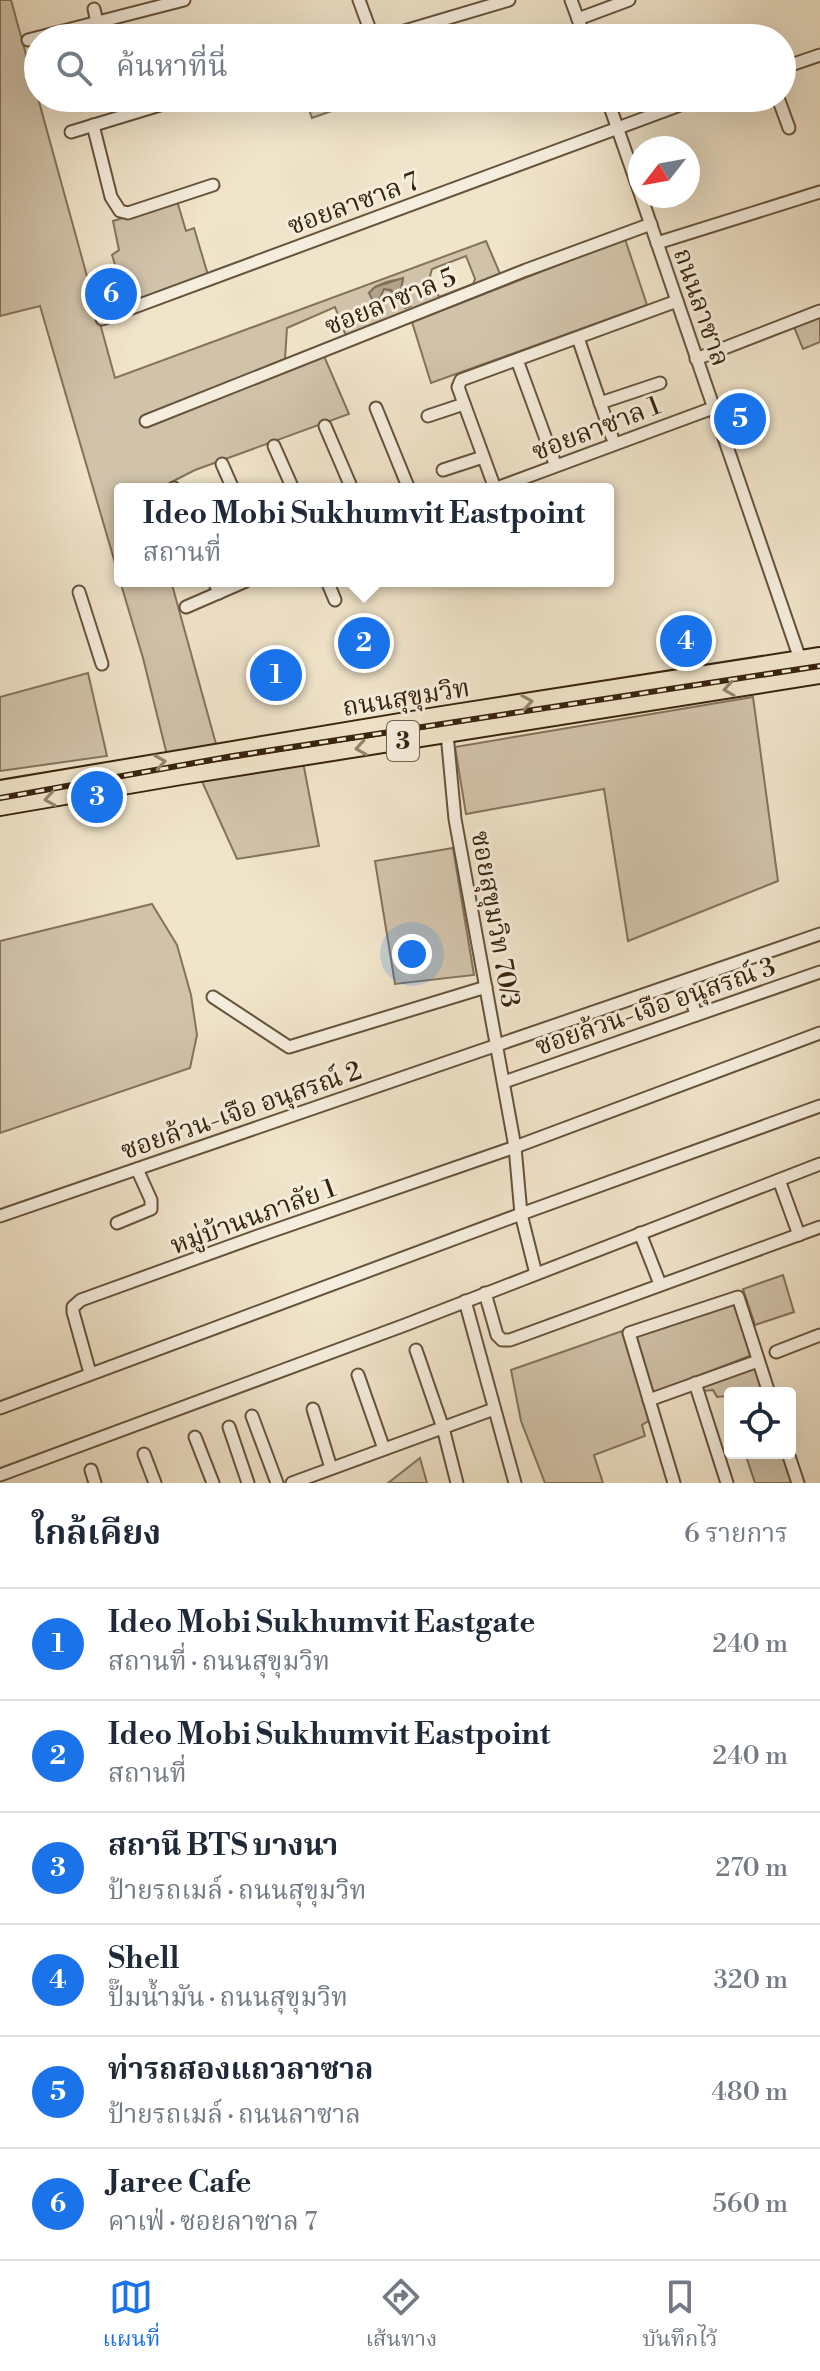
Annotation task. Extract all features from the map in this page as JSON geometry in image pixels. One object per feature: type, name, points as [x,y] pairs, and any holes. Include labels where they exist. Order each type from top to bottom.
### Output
[{"type":"highway","name":"ถนนสุขุมวิท","points":[[0,789],[820,656]]},
{"type":"highway","points":[[800,659],[813,676]]},
{"type":"highway","name":"ถนนสุขุมวิท","points":[[0,807],[813,676]]},
{"type":"street","points":[[89,24],[184,0]]},
{"type":"street","points":[[359,0],[368,24]]},
{"type":"street","points":[[428,24],[509,0]]},
{"type":"street","points":[[571,0],[580,24]]},
{"type":"street","points":[[578,19],[629,0]]},
{"type":"street","points":[[94,9],[97,22]]},
{"type":"street","points":[[796,63],[820,55]]},
{"type":"street","points":[[71,132],[136,112]]},
{"type":"street","name":"ถนนลาซาล","points":[[612,112],[628,159]]},
{"type":"street","name":"ซอยลาซาล 7","points":[[102,319],[659,112]]},
{"type":"street","points":[[783,112],[789,128]]},
{"type":"street","points":[[93,125],[111,197],[120,211],[128,213],[213,185]]},
{"type":"street","points":[[657,243],[820,192]]},
{"type":"street","name":"ถนนลาซาล","points":[[645,208],[800,659]]},
{"type":"street","name":"ซอยลาซาล 5","points":[[146,421],[526,270],[651,224]]},
{"type":"street","points":[[493,483],[458,387],[461,380],[677,301]]},
{"type":"street","points":[[696,359],[820,311]]},
{"type":"street","points":[[578,338],[612,437]]},
{"type":"street","points":[[517,360],[554,461]]},
{"type":"street","points":[[600,403],[660,383]]},
{"type":"street","points":[[428,416],[464,404]]},
{"type":"street","points":[[376,408],[407,483]]},
{"type":"street","name":"ซอยลาซาล 1","points":[[502,483],[713,408]]},
{"type":"street","points":[[325,426],[349,483]]},
{"type":"street","points":[[274,446],[290,483]]},
{"type":"street","points":[[443,470],[483,457]]},
{"type":"street","points":[[222,464],[230,483]]},
{"type":"street","points":[[216,587],[219,593]]},
{"type":"street","points":[[186,607],[232,587]]},
{"type":"street","points":[[330,587],[335,600]]},
{"type":"street","points":[[79,592],[102,664]]},
{"type":"street","name":"ซอยสุขุมวิท 70/3","points":[[442,715],[447,734],[455,819],[515,1147],[521,1214],[536,1274]]},
{"type":"street","name":"ซอยล้วน-เจือ อนุสรณ์ 2","points":[[0,1216],[820,934]]},
{"type":"street","name":"ซอยล้วน-เจือ อนุสรณ์ 3","points":[[504,1082],[820,972]]},
{"type":"street","points":[[686,981],[696,1015]]},
{"type":"street","points":[[213,997],[289,1047],[486,987]]},
{"type":"street","name":"หมู่บ้านนภาลัย 1","points":[[90,1373],[73,1312],[73,1307],[81,1300],[515,1147],[820,1033]]},
{"type":"street","points":[[0,1408],[820,1106]]},
{"type":"street","points":[[0,1475],[820,1164]]},
{"type":"street","points":[[117,1223],[151,1209],[151,1200],[137,1169]]},
{"type":"street","points":[[779,1180],[799,1235]]},
{"type":"street","points":[[485,1293],[497,1335],[502,1340],[510,1340],[820,1227]]},
{"type":"street","points":[[640,1233],[660,1284]]},
{"type":"street","points":[[674,1483],[629,1333],[738,1297],[767,1387]]},
{"type":"street","points":[[465,1301],[515,1483]]},
{"type":"street","points":[[776,1352],[820,1335]]},
{"type":"street","points":[[416,1350],[443,1428],[457,1483]]},
{"type":"street","points":[[649,1400],[758,1361]]},
{"type":"street","points":[[358,1375],[384,1449]]},
{"type":"street","points":[[695,1383],[727,1483]]},
{"type":"street","points":[[313,1409],[331,1468]]},
{"type":"street","points":[[292,1483],[494,1409]]},
{"type":"street","points":[[252,1416],[277,1483]]},
{"type":"street","points":[[229,1427],[248,1483]]},
{"type":"street","points":[[195,1437],[213,1483]]},
{"type":"street","points":[[144,1454],[155,1483]]},
{"type":"street","points":[[790,1459],[798,1483]]},
{"type":"street","points":[[91,1470],[95,1483]]},
{"type":"shaded area","points":[[0,0],[11,0],[24,47],[24,112],[42,112],[115,378],[486,241],[501,276],[346,336],[335,307],[287,328],[285,359],[216,388],[218,398],[324,356],[349,414],[195,470],[170,483],[114,483],[114,559],[40,306],[0,316]],"holes":[[[466,256],[475,279],[473,284],[439,297],[430,276],[432,269]],[[403,279],[401,289],[410,306],[400,304],[396,295],[389,290],[383,289],[380,298],[369,293],[384,283]]]},
{"type":"shaded area","points":[[310,112],[329,112],[312,118]]},
{"type":"shaded area","points":[[177,201],[186,231],[194,228],[208,275],[128,305],[112,255],[119,250],[113,221]]},
{"type":"shaded area","points":[[625,239],[647,305],[431,383],[412,322]]},
{"type":"shaded area","points":[[403,278],[401,289],[410,306],[405,308],[391,290],[384,289],[374,303],[369,293],[375,287]]},
{"type":"shaded area","points":[[820,317],[820,342],[803,349],[794,327]]},
{"type":"shaded area","points":[[122,587],[173,587],[216,744],[167,755]]},
{"type":"shaded area","points":[[88,673],[107,756],[0,771],[0,697]]},
{"type":"shaded area","points":[[753,697],[778,881],[628,941],[604,789],[466,814],[455,747]]},
{"type":"shaded area","points":[[303,762],[319,846],[237,859],[200,777]]},
{"type":"shaded area","points":[[453,848],[474,975],[395,984],[375,861]]},
{"type":"shaded area","points":[[152,904],[177,945],[191,995],[197,1035],[190,1068],[0,1133],[0,941]]},
{"type":"shaded area","points":[[783,1275],[794,1312],[755,1325],[743,1289]]},
{"type":"shaded area","points":[[736,1301],[752,1355],[651,1394],[632,1335]]},
{"type":"shaded area","points":[[622,1331],[650,1420],[642,1425],[645,1436],[594,1455],[603,1483],[545,1483],[521,1421],[511,1370]]},
{"type":"shaded area","points":[[757,1364],[764,1387],[724,1387],[724,1396],[717,1397],[713,1390],[703,1391],[699,1385]]},
{"type":"shaded area","points":[[420,1458],[427,1483],[388,1483]]},
{"type":"shaded area","points":[[747,1459],[786,1459],[794,1483],[755,1483]]},
{"type":"railway","points":[[0,798],[233,756],[820,666]]},
{"type":"place","name":"Jaree Cafe","points":[[111,294]]},
{"type":"place","name":"ท่ารถสองแถวลาซาล","points":[[740,419]]},
{"type":"place","name":"Shell","points":[[686,641]]},
{"type":"place","name":"Ideo Mobi Sukhumvit Eastpoint","points":[[364,643]]},
{"type":"place","name":"Ideo Mobi Sukhumvit Eastgate","points":[[276,675]]},
{"type":"place","name":"สถานี BTS บางนา","points":[[97,797]]}]
